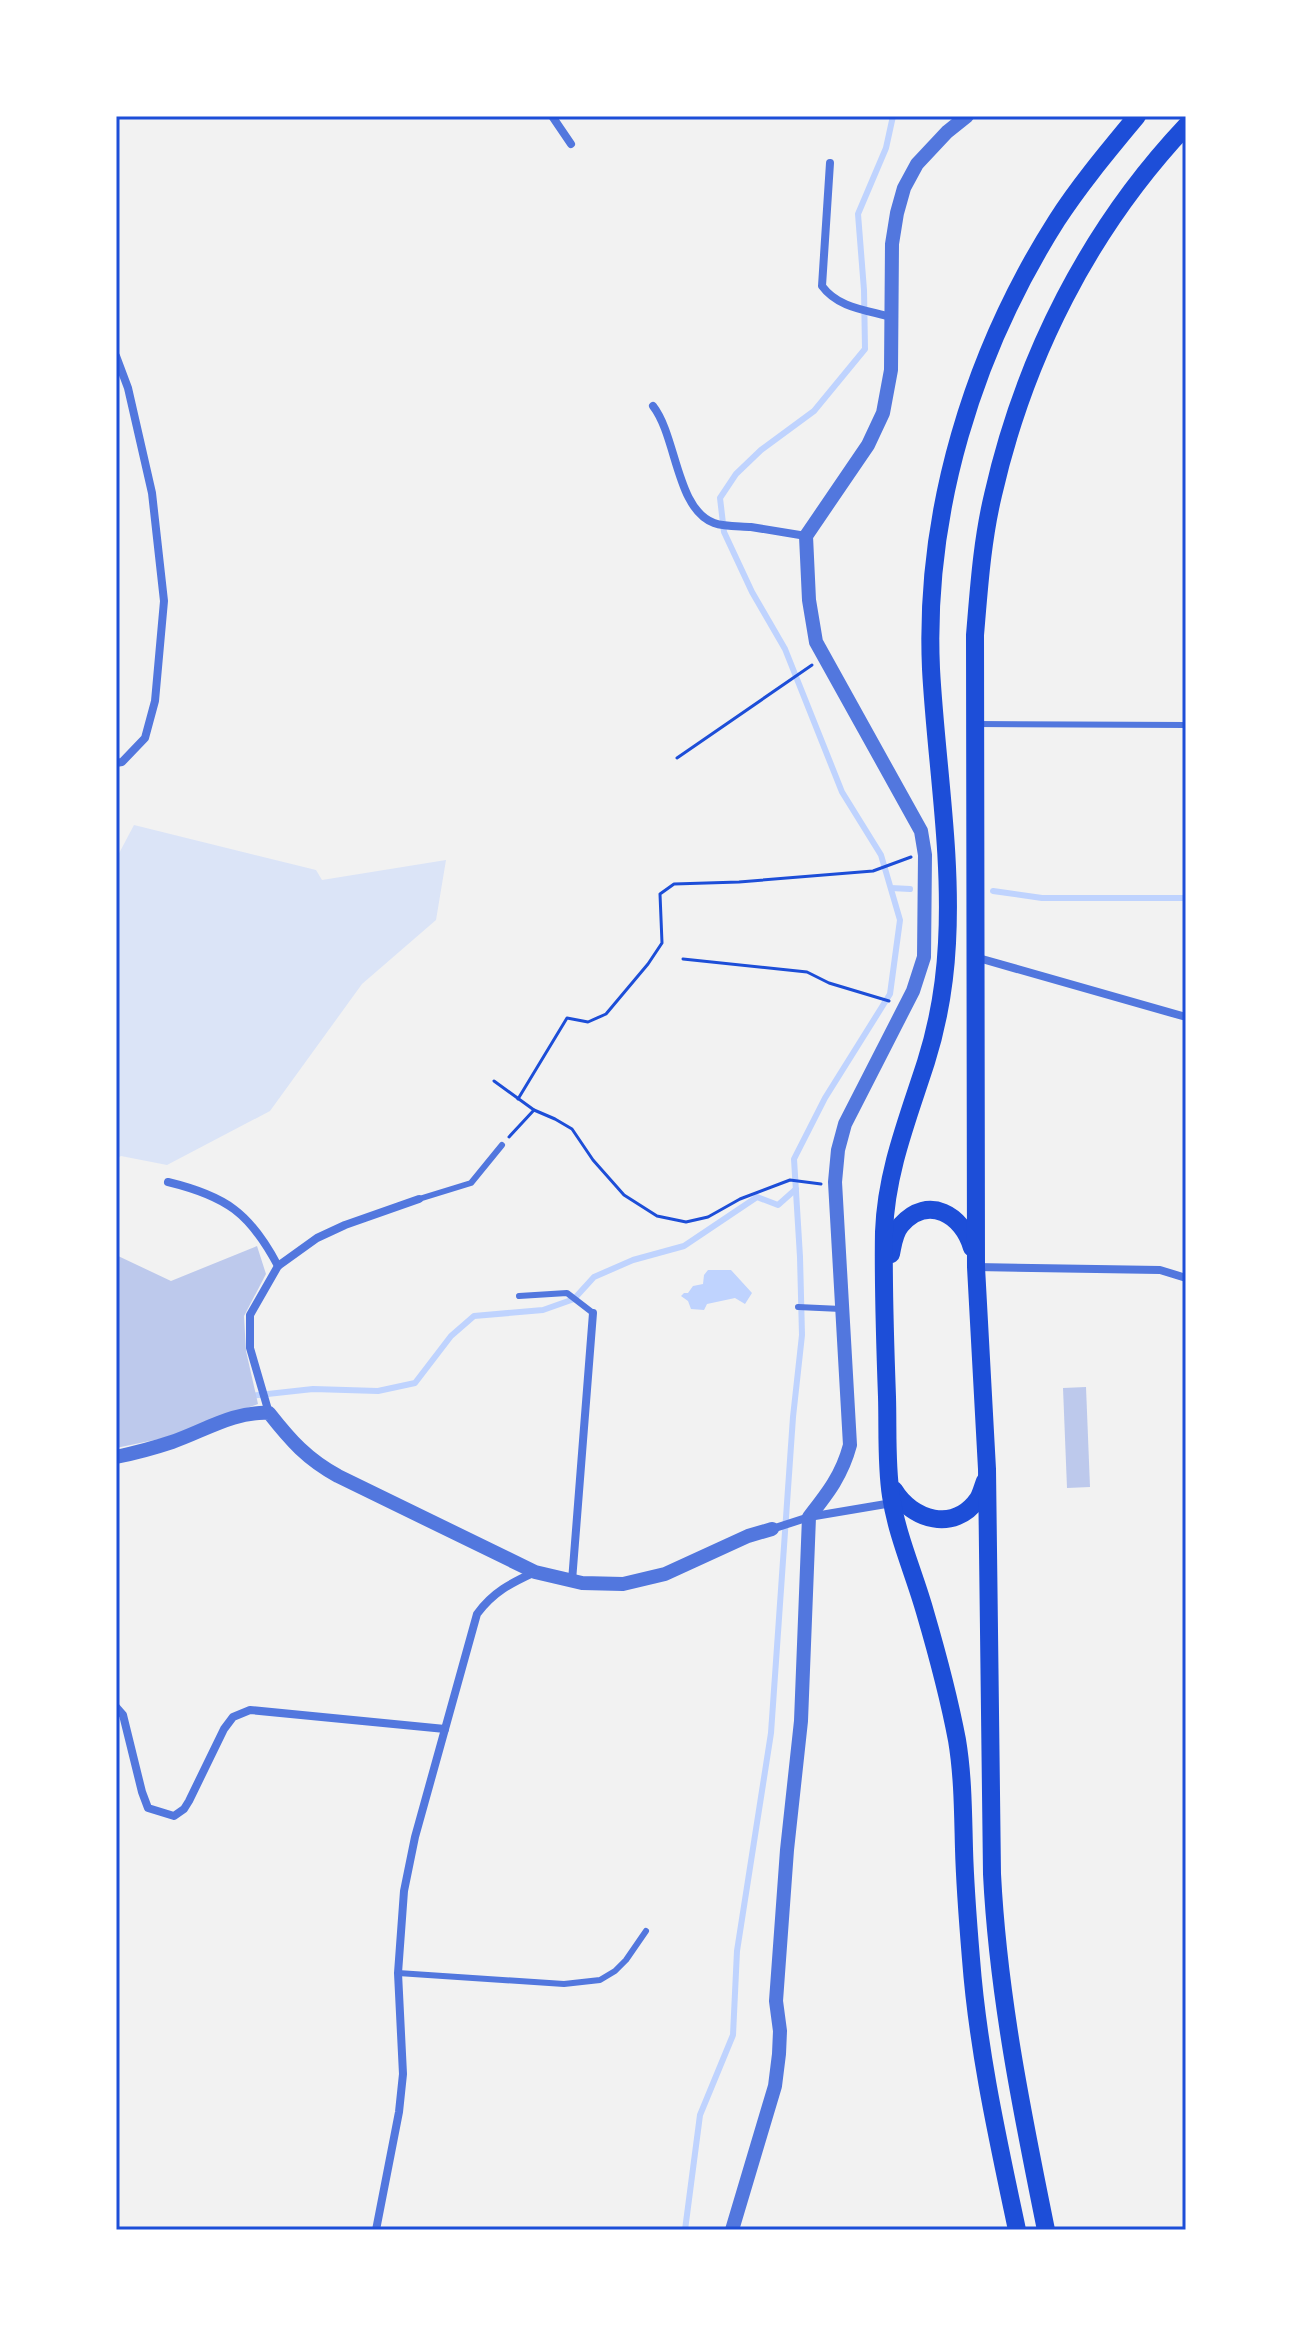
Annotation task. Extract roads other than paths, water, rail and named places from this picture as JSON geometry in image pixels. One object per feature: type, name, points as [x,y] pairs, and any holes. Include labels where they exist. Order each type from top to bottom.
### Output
[{"type":"highway","points":[[1017,2230],[988,2093],[979,2029],[966,1900],[963,1801],[957,1743],[926,1613],[893,1503],[884,1225],[893,1162],[938,1016],[947,949],[947,846],[931,666],[933,594],[942,518],[953,463],[974,390],[998,328],[1024,276],[1066,207],[1137,116]]},
{"type":"highway","points":[[1046,2230],[1018,2090],[996,1938],[992,1874],[987,1469],[976,1267],[975,635],[981,560],[992,497],[1026,383],[1059,307],[1088,255],[1128,196],[1186,126]]},
{"type":"highway","points":[[884,1288],[895,1235],[902,1223],[918,1213],[940,1211],[953,1217],[965,1229],[976,1267]]},
{"type":"highway","points":[[890,1471],[894,1491],[906,1507],[924,1517],[944,1519],[963,1513],[978,1499],[987,1469]]},
{"type":"street","points":[[552,116],[571,144]]},
{"type":"street","points":[[732,2230],[775,2086],[779,2054],[776,2001],[787,1850],[801,1721],[809,1517],[844,1467],[850,1445],[834,1308],[838,1150],[845,1124],[913,991],[925,935],[925,855],[921,831],[816,642],[809,600],[806,536],[868,445],[883,413],[891,370],[892,244],[904,188],[917,164],[967,116]]},
{"type":"street","points":[[830,163],[822,286],[831,298],[851,307],[891,317]]},
{"type":"street","points":[[116,356],[128,388],[152,493],[164,601],[155,701],[145,738],[122,762],[116,763]]},
{"type":"street","points":[[653,406],[667,430],[690,503],[701,515],[716,524],[806,536]]},
{"type":"street","points":[[974,956],[1186,1017]]},
{"type":"street","points":[[168,1182],[217,1198],[247,1218],[265,1241],[278,1266]]},
{"type":"street","points":[[419,1199],[317,1238],[278,1266],[250,1315],[250,1348],[268,1410],[292,1443],[323,1468],[535,1572],[572,1581],[623,1584],[645,1580],[678,1569],[748,1536],[809,1517],[893,1503]]},
{"type":"street","points":[[976,1267],[1160,1270],[1186,1278]]},
{"type":"street","points":[[572,1581],[593,1313]]},
{"type":"street","points":[[116,1457],[268,1410]]},
{"type":"street","points":[[376,2230],[399,2112],[403,2074],[398,1973],[407,1878],[415,1837],[477,1614],[488,1599],[507,1585],[535,1572]]},
{"type":"street","points":[[116,1707],[123,1715],[148,1808],[174,1816],[189,1801],[233,1717],[250,1710],[445,1729]]},
{"type":"lane","points":[[976,724],[1186,725]]},
{"type":"lane","points":[[419,1199],[471,1183],[502,1145]]},
{"type":"lane","points":[[519,1296],[567,1293],[593,1313]]},
{"type":"lane","points":[[798,1307],[834,1308]]},
{"type":"lane","points":[[398,1973],[564,1984],[600,1980],[626,1960],[646,1931]]},
{"type":"water","points":[[708,1270],[731,1270],[752,1293],[745,1304],[735,1298],[707,1304],[704,1310],[691,1309],[688,1301],[681,1296],[693,1286],[703,1284]]},
{"type":"waterway","points":[[685,2230],[700,2115],[733,2035],[737,1951],[771,1733],[793,1417],[802,1335],[794,1159],[825,1098],[890,994],[900,920],[881,855],[842,792],[785,649],[752,592],[724,532],[720,498],[736,474],[761,450],[814,411],[865,349],[858,214],[886,148],[893,116]]},
{"type":"waterway","points":[[891,888],[910,889]]},
{"type":"waterway","points":[[993,891],[1042,898],[1186,898]]},
{"type":"waterway","points":[[249,1396],[313,1389],[378,1391],[415,1383],[451,1336],[474,1316],[543,1310],[574,1299],[594,1277],[633,1260],[684,1246],[757,1197],[778,1205],[796,1189]]}]
